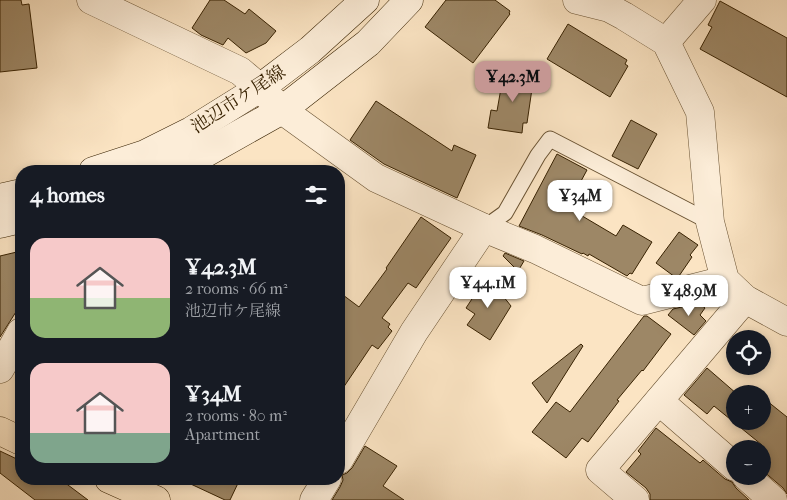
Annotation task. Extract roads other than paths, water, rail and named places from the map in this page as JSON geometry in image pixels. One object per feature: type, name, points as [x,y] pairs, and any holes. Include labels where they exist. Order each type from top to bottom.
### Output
[{"type":"main road","points":[[0,431],[15,438]]},
{"type":"main road","points":[[125,485],[156,500]]},
{"type":"street","points":[[90,0],[240,72],[260,88],[282,110],[376,178],[484,228],[535,249],[642,301],[726,280]]},
{"type":"street","name":"池辺市ケ尾線","points":[[112,165],[145,154],[191,131],[260,88],[310,50],[365,0]]},
{"type":"street","name":"池辺市ケ尾線","points":[[180,165],[202,155],[282,110],[368,43],[409,0]]},
{"type":"street","points":[[577,0],[608,8],[666,42],[700,112],[710,222],[726,280],[745,299],[787,322]]},
{"type":"street","points":[[666,42],[702,0]]},
{"type":"street","points":[[0,198],[15,194]]},
{"type":"street","points":[[0,224],[15,220]]},
{"type":"street","points":[[345,450],[414,332],[484,228]]},
{"type":"street","points":[[636,500],[600,470],[745,299]]},
{"type":"street","points":[[0,369],[15,343]]},
{"type":"street","points":[[659,401],[726,459]]},
{"type":"street","points":[[314,500],[323,485]]},
{"type":"street","points":[[756,485],[773,500]]},
{"type":"lane","points":[[484,228],[505,213],[538,155],[550,139],[710,222]]}]
